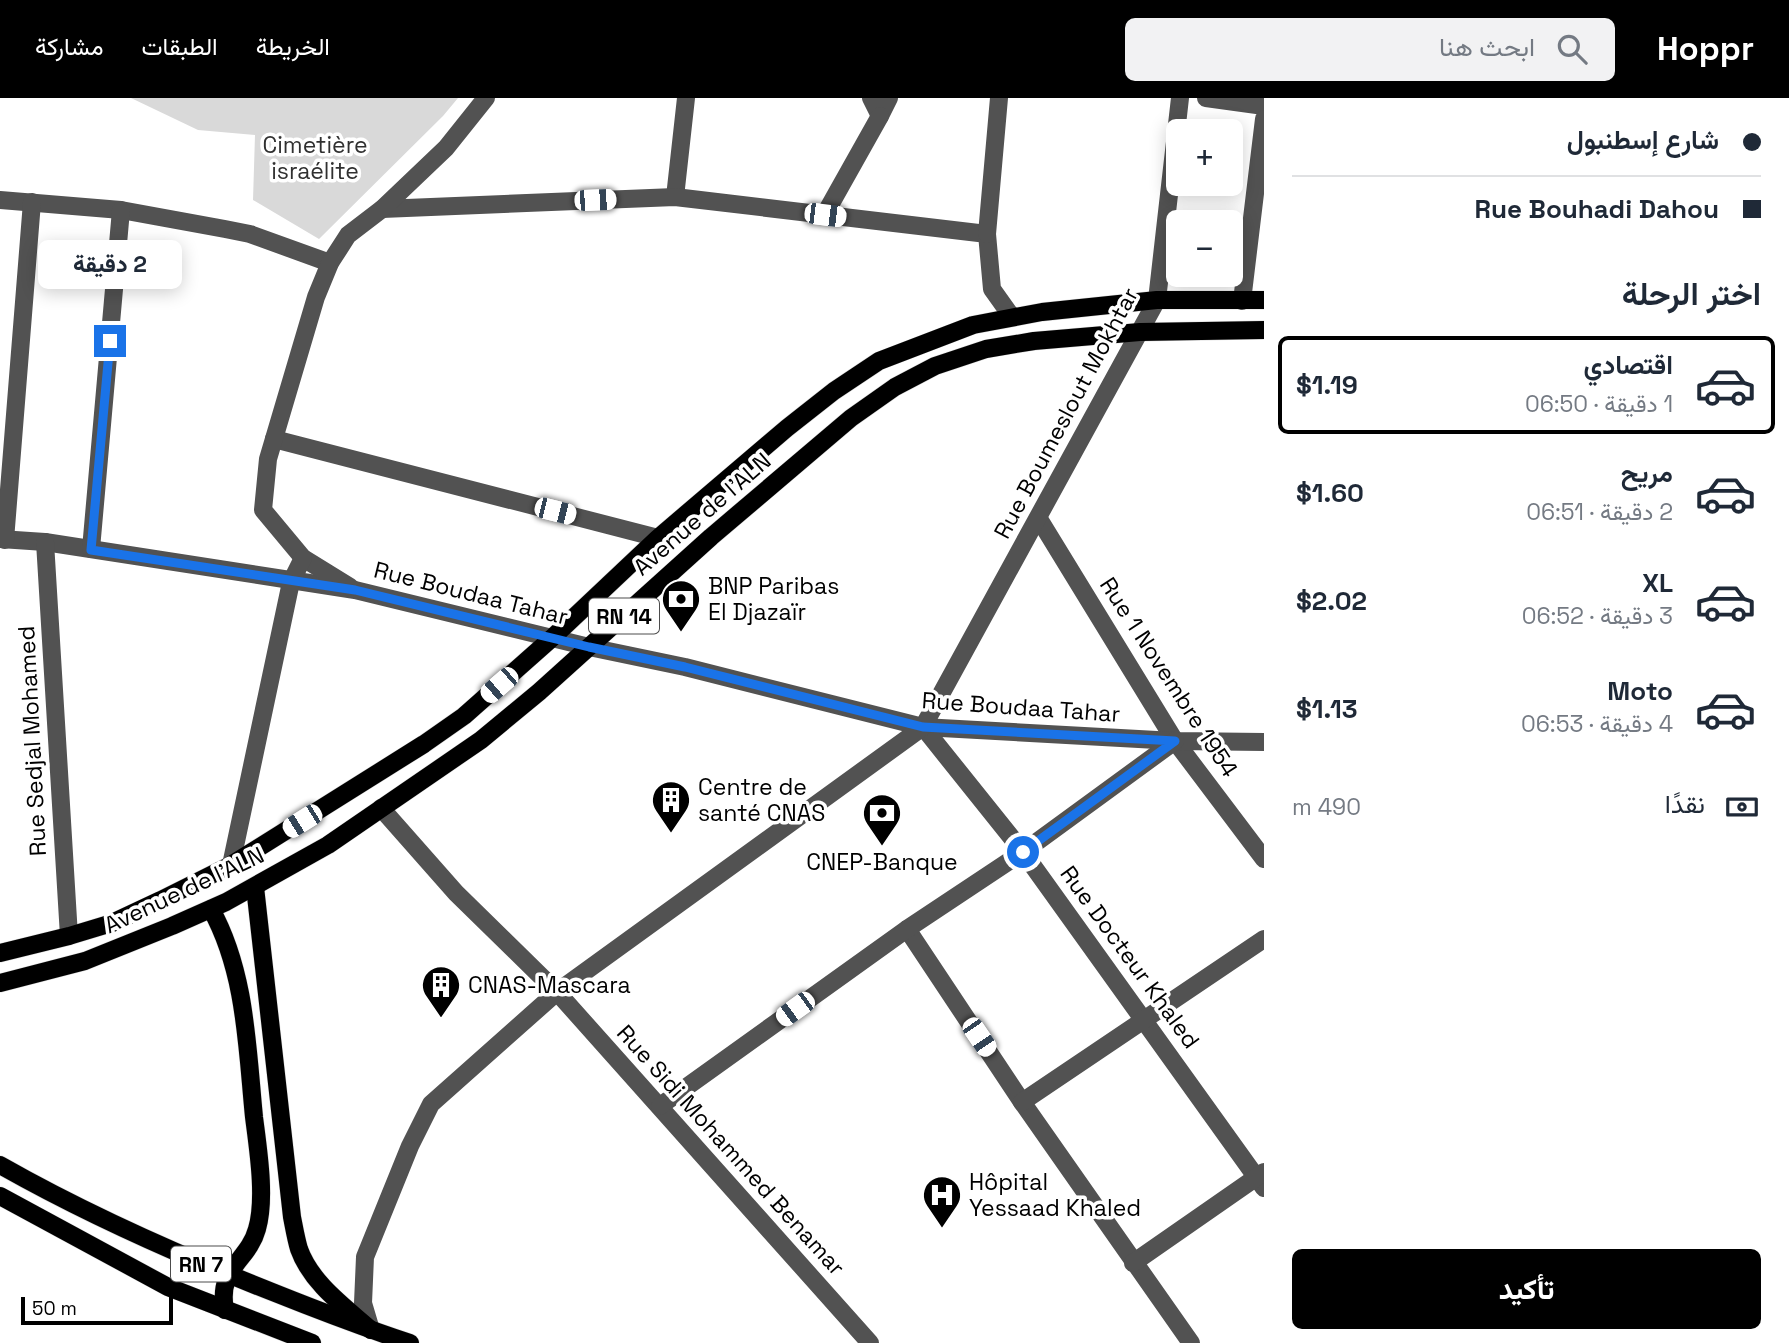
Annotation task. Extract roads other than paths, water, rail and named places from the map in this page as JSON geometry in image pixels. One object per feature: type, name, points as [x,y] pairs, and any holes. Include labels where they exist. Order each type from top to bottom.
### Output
[{"type":"main road","name":"Avenue de l'ALN","points":[[0,953],[112,923],[231,865],[424,744],[464,716],[658,538],[787,428],[879,361],[973,325],[1012,317],[1157,300],[1264,300]]},
{"type":"main road","name":"Avenue de l'ALN","points":[[0,983],[85,961],[211,909],[328,845],[481,740],[831,435],[895,387],[935,366],[986,349],[1034,341],[1140,332],[1264,330]]},
{"type":"main road","points":[[255,887],[292,1217],[299,1250],[324,1288],[371,1330]]},
{"type":"main road","points":[[211,909],[228,946],[242,1000],[261,1202],[257,1230],[228,1274],[222,1294],[225,1310]]},
{"type":"main road","name":"RN 7","points":[[0,1165],[191,1260],[410,1343]]},
{"type":"main road","name":"RN 7","points":[[0,1196],[168,1287],[312,1343]]},
{"type":"street","points":[[355,590],[303,558],[263,510],[268,459],[316,297],[330,264],[348,234],[382,209],[446,148],[485,98]]},
{"type":"street","points":[[675,197],[686,98]]},
{"type":"street","points":[[871,98],[880,116]]},
{"type":"street","points":[[825,215],[889,98]]},
{"type":"street","points":[[999,98],[987,234],[992,289],[1012,317]]},
{"type":"street","name":"Rue Boumeslout Mokhtar","points":[[923,727],[1157,300],[1180,98]]},
{"type":"street","points":[[1206,98],[1264,106]]},
{"type":"street","points":[[1242,301],[1264,119]]},
{"type":"street","points":[[382,209],[675,197],[987,234]]},
{"type":"street","points":[[0,200],[121,210],[250,234],[330,264]]},
{"type":"street","points":[[2,540],[32,202]]},
{"type":"street","points":[[91,550],[121,210]]},
{"type":"street","points":[[274,439],[658,538]]},
{"type":"street","name":"Rue 1 Novembre 1954","points":[[1039,519],[1175,741],[1264,859]]},
{"type":"street","name":"Rue Boudaa Tahar","points":[[2,540],[45,542],[355,590],[589,647],[685,667],[923,727],[1175,741],[1264,742]]},
{"type":"street","name":"Rue Sedjal Mohamed","points":[[45,542],[69,936]]},
{"type":"street","points":[[231,865],[291,582],[303,558]]},
{"type":"street","points":[[371,1330],[363,1303],[365,1257],[410,1146],[431,1104],[557,992],[923,727]]},
{"type":"street","name":"Rue Docteur Khaled","points":[[923,727],[1023,852],[1261,1179]]},
{"type":"street","points":[[660,1106],[907,929],[1023,852],[1175,741]]},
{"type":"street","name":"Rue Sidi Mohammed Benamar","points":[[381,808],[456,893],[557,992],[870,1343]]},
{"type":"street","points":[[907,929],[1022,1102],[1191,1343]]},
{"type":"street","points":[[1022,1102],[1264,939]]},
{"type":"street","points":[[1133,1263],[1261,1179]]},
{"type":"place","name":"BNP Paribas El Djazaïr","points":[[681,633]]},
{"type":"place","name":"Centre de santé CNAS","points":[[671,834]]},
{"type":"place","name":"CNEP-Banque","points":[[882,847]]},
{"type":"place","name":"CNAS-Mascara","points":[[441,1019]]},
{"type":"place","name":"Hôpital Yessaad Khaled","points":[[942,1229]]},
{"type":"park label","name":"Cimetière israélite","points":[[315,158]]}]
